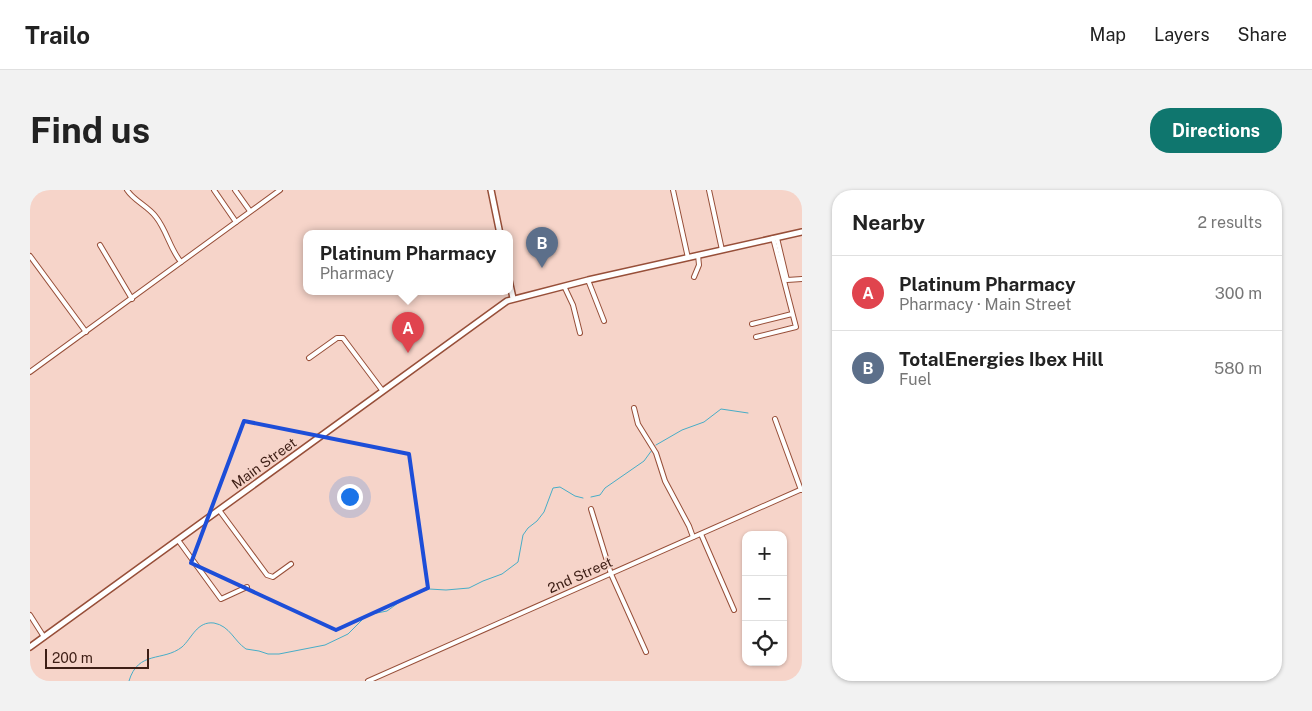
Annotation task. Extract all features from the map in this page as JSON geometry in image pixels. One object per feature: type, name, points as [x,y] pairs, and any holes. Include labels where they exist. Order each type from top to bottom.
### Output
[{"type":"main road","points":[[492,190],[499,230]]},
{"type":"main road","name":"Main Street","points":[[30,647],[491,310],[513,298],[802,232]]},
{"type":"street","points":[[127,190],[155,215],[181,262]]},
{"type":"street","points":[[214,190],[236,222]]},
{"type":"street","points":[[235,190],[250,211]]},
{"type":"street","points":[[30,372],[280,190]]},
{"type":"street","points":[[673,190],[688,258]]},
{"type":"street","points":[[709,190],[722,250]]},
{"type":"street","points":[[775,238],[787,280],[802,279]]},
{"type":"street","points":[[775,238],[796,327]]},
{"type":"street","points":[[100,246],[132,299]]},
{"type":"street","points":[[694,276],[699,265],[698,255]]},
{"type":"street","points":[[30,256],[86,332]]},
{"type":"street","points":[[588,280],[604,321]]},
{"type":"street","points":[[564,286],[573,305],[580,333]]},
{"type":"street","points":[[752,324],[792,314]]},
{"type":"street","points":[[756,337],[796,327],[802,330]]},
{"type":"street","points":[[309,358],[337,338],[343,338],[382,390]]},
{"type":"street","points":[[634,408],[638,424],[656,453],[665,481],[689,526],[692,537]]},
{"type":"street","points":[[775,419],[801,490]]},
{"type":"street","name":"2nd Street","points":[[368,681],[801,490]]},
{"type":"street","points":[[591,509],[611,574],[646,652]]},
{"type":"street","points":[[219,510],[268,576],[275,575],[291,564]]},
{"type":"street","points":[[701,534],[734,610]]},
{"type":"street","points":[[178,540],[221,600],[247,587]]},
{"type":"street","points":[[30,615],[44,637]]},
{"type":"highlighted area","points":[[244,421],[409,454],[428,588],[336,630],[191,563]]},
{"type":"waterway","points":[[656,445],[682,430],[704,422],[721,409],[748,413]]},
{"type":"waterway","points":[[591,497],[600,495],[605,488],[644,461],[652,450]]},
{"type":"waterway","points":[[129,681],[138,665],[182,647],[199,627],[208,623],[224,627],[246,649],[268,654],[279,654],[325,645],[348,634],[367,615],[387,611],[405,598],[429,589],[469,588],[502,574],[518,562],[523,535],[544,512],[553,488],[560,487],[575,496],[583,498]]},
{"type":"place","name":"TotalEnergies Ibex Hill","points":[[542,268]]},
{"type":"place","name":"Platinum Pharmacy","points":[[408,353]]}]
